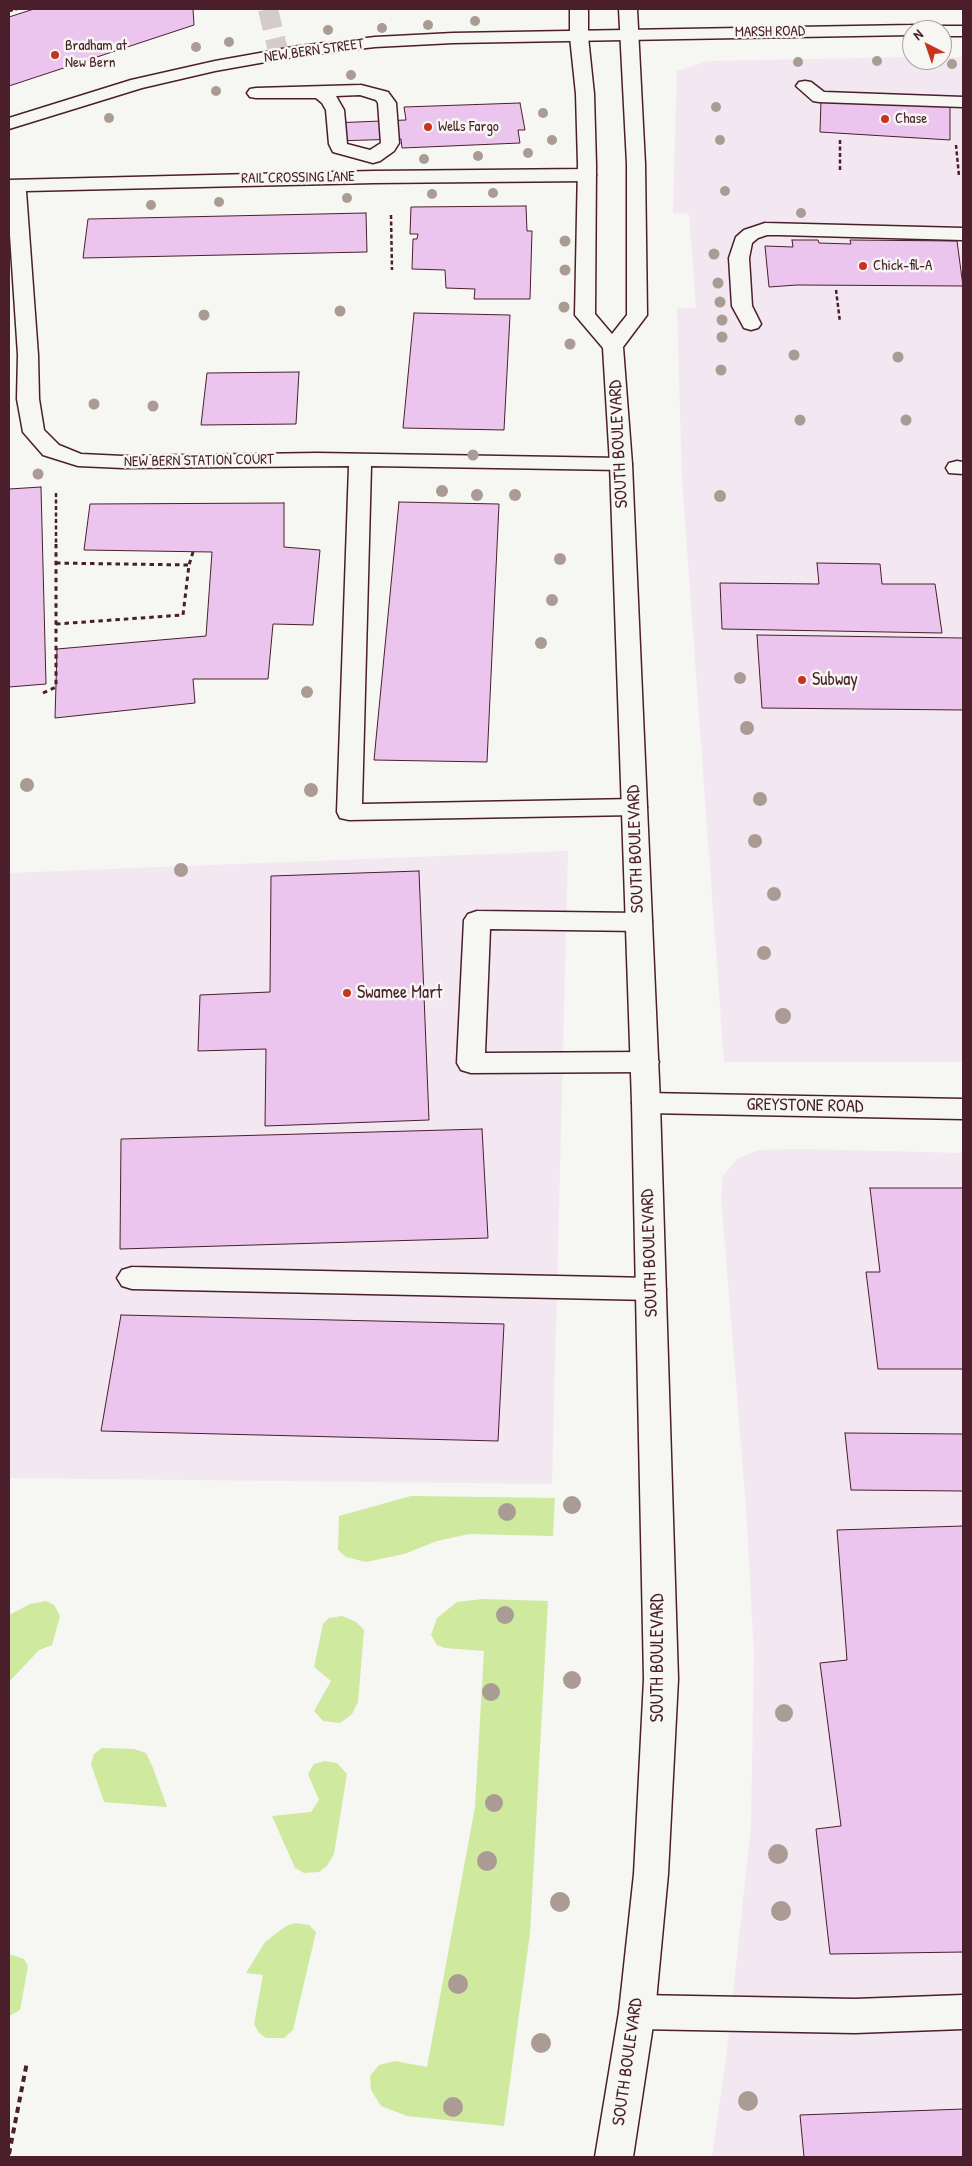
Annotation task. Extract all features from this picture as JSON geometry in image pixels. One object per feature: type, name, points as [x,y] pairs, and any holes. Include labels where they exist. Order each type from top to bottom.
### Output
[{"type":"street","points":[[578,9],[585,94],[587,175],[585,315],[613,347],[637,315],[636,164],[628,9]]},
{"type":"street","name":"MARSH ROAD","points":[[628,36],[902,30]]},
{"type":"street","name":"NEW BERN STREET","points":[[9,124],[137,84],[215,66],[299,51],[375,42],[452,38],[628,36]]},
{"type":"street","points":[[805,86],[819,96],[963,102]]},
{"type":"street","points":[[337,90],[346,97],[353,113],[354,143],[369,155]]},
{"type":"street","points":[[256,93],[337,90],[362,95],[367,98],[371,105],[369,155],[374,176]]},
{"type":"street","points":[[310,91],[322,94],[330,100],[335,110],[340,148],[369,155]]},
{"type":"street","name":"RAIL CROSSING LANE","points":[[12,186],[374,176],[587,175]]},
{"type":"street","name":"NEW BERN STATION COURT","points":[[12,186],[28,356],[28,400],[34,432],[51,450],[78,460],[123,462],[360,460],[621,464]]},
{"type":"street","points":[[751,324],[742,306],[739,258],[743,241],[751,234],[765,229],[779,229],[963,234]]},
{"type":"street","name":"SOUTH BOULEVARD","points":[[613,347],[621,464],[645,1062],[661,1679],[650,1874],[637,2012],[614,2157]]},
{"type":"street","points":[[360,460],[349,812],[634,807]]},
{"type":"street","points":[[639,922],[478,920],[471,1063],[645,1062]]},
{"type":"street","name":"GREYSTONE ROAD","points":[[646,1103],[963,1109]]},
{"type":"street","points":[[132,1278],[651,1289]]},
{"type":"street","points":[[637,2012],[855,2016],[963,2012]]},
{"type":"path","points":[[9,11],[17,9]]},
{"type":"path","points":[[840,140],[840,172]]},
{"type":"path","points":[[956,145],[959,176]]},
{"type":"path","points":[[391,213],[392,270]]},
{"type":"path","points":[[836,290],[840,322]]},
{"type":"path","points":[[43,693],[56,687],[56,493]]},
{"type":"path","points":[[56,624],[183,615],[189,565],[193,552]]},
{"type":"path","points":[[56,563],[189,565]]},
{"type":"path","points":[[9,2154],[27,2062]]},
{"type":"shaded area","points":[[902,57],[902,70],[952,70],[952,57],[963,57],[963,1062],[724,1062],[682,479],[677,308],[696,308],[689,214],[673,213],[677,71],[708,61]]},
{"type":"shaded area","points":[[568,851],[552,1484],[9,1478],[9,873]]},
{"type":"shaded area","points":[[800,1149],[963,1153],[963,2157],[712,2157],[727,2050],[751,1826],[754,1654],[746,1507],[721,1196],[723,1176],[737,1159],[758,1150]]},
{"type":"green space","points":[[411,1496],[555,1498],[553,1536],[469,1534],[437,1541],[404,1554],[366,1562],[346,1557],[338,1550],[339,1516]]},
{"type":"green space","points":[[483,1599],[548,1601],[530,1933],[504,2126],[407,2116],[381,2106],[371,2090],[370,2076],[379,2065],[395,2061],[427,2067],[475,1807],[484,1651],[445,1648],[437,1645],[431,1635],[437,1618],[457,1602]]},
{"type":"green space","points":[[46,1601],[54,1605],[60,1616],[52,1645],[39,1650],[9,1682],[9,1615],[30,1604]]},
{"type":"green space","points":[[342,1616],[356,1622],[364,1630],[358,1702],[352,1714],[340,1723],[323,1721],[314,1711],[331,1681],[314,1667],[323,1624],[329,1618]]},
{"type":"green space","points":[[102,1748],[134,1749],[146,1753],[167,1807],[104,1802],[91,1764],[94,1754]]},
{"type":"green space","points":[[325,1761],[337,1763],[347,1774],[334,1854],[327,1866],[319,1872],[304,1873],[295,1868],[272,1816],[311,1812],[319,1800],[308,1774],[314,1764]]},
{"type":"green space","points":[[295,1923],[309,1925],[316,1932],[293,2030],[284,2038],[266,2038],[259,2033],[254,2024],[263,1975],[246,1973],[265,1942],[286,1926]]},
{"type":"green space","points":[[9,1954],[24,1959],[28,1966],[20,2010],[9,2016]]},
{"type":"building","name":"Bradham at New Bern","points":[[34,9],[193,9],[194,25],[9,86],[9,17]]},
{"type":"building","name":"Chase","points":[[821,100],[950,106],[950,140],[820,132]]},
{"type":"building","name":"Wells Fargo","points":[[520,103],[525,130],[518,130],[520,143],[402,148],[401,139],[334,141],[332,123],[406,120],[404,107]]},
{"type":"building","points":[[526,206],[527,231],[532,231],[530,299],[474,299],[475,289],[446,288],[445,270],[412,269],[413,239],[417,239],[418,234],[410,234],[411,207]]},
{"type":"building","points":[[366,213],[367,252],[83,258],[88,219]]},
{"type":"building","name":"Chick-fil-A","points":[[792,240],[818,240],[819,243],[851,244],[850,240],[957,241],[963,286],[797,285],[769,287],[765,246],[793,247]]},
{"type":"building","points":[[414,313],[510,315],[504,430],[403,428]]},
{"type":"building","points":[[299,372],[296,424],[201,425],[207,373]]},
{"type":"building","points":[[41,487],[46,684],[9,687],[9,489]]},
{"type":"building","points":[[399,502],[499,504],[487,762],[374,760]]},
{"type":"building","points":[[284,503],[284,547],[320,550],[313,625],[273,624],[268,679],[193,679],[195,703],[55,718],[57,649],[206,636],[212,552],[84,550],[90,504]]},
{"type":"building","points":[[817,563],[880,564],[882,584],[935,584],[942,633],[722,629],[720,583],[819,584]]},
{"type":"building","points":[[757,635],[963,638],[963,710],[762,708]]},
{"type":"building","points":[[419,871],[429,1120],[265,1126],[266,1049],[198,1051],[200,995],[270,992],[271,876]]},
{"type":"building","points":[[482,1129],[488,1238],[120,1249],[121,1139]]},
{"type":"building","points":[[870,1188],[963,1188],[963,1369],[878,1369],[866,1272],[880,1272]]},
{"type":"building","points":[[121,1315],[504,1324],[498,1441],[101,1431]]},
{"type":"building","points":[[845,1433],[963,1434],[963,1491],[851,1490]]},
{"type":"building","points":[[963,1526],[963,1952],[830,1954],[816,1829],[841,1826],[820,1663],[847,1660],[837,1530]]},
{"type":"building","points":[[963,2109],[963,2157],[804,2157],[800,2115]]},
{"type":"tunnel","points":[[268,9],[279,55]]},
{"type":"place","name":"Bradham at New Bern","points":[[55,55]]},
{"type":"place","name":"Chase","points":[[885,119]]},
{"type":"place","name":"Wells Fargo","points":[[428,127]]},
{"type":"place","name":"Chick-fil-A","points":[[863,266]]},
{"type":"place","name":"Subway","points":[[802,680]]},
{"type":"place","name":"Swamee Mart","points":[[347,993]]}]
